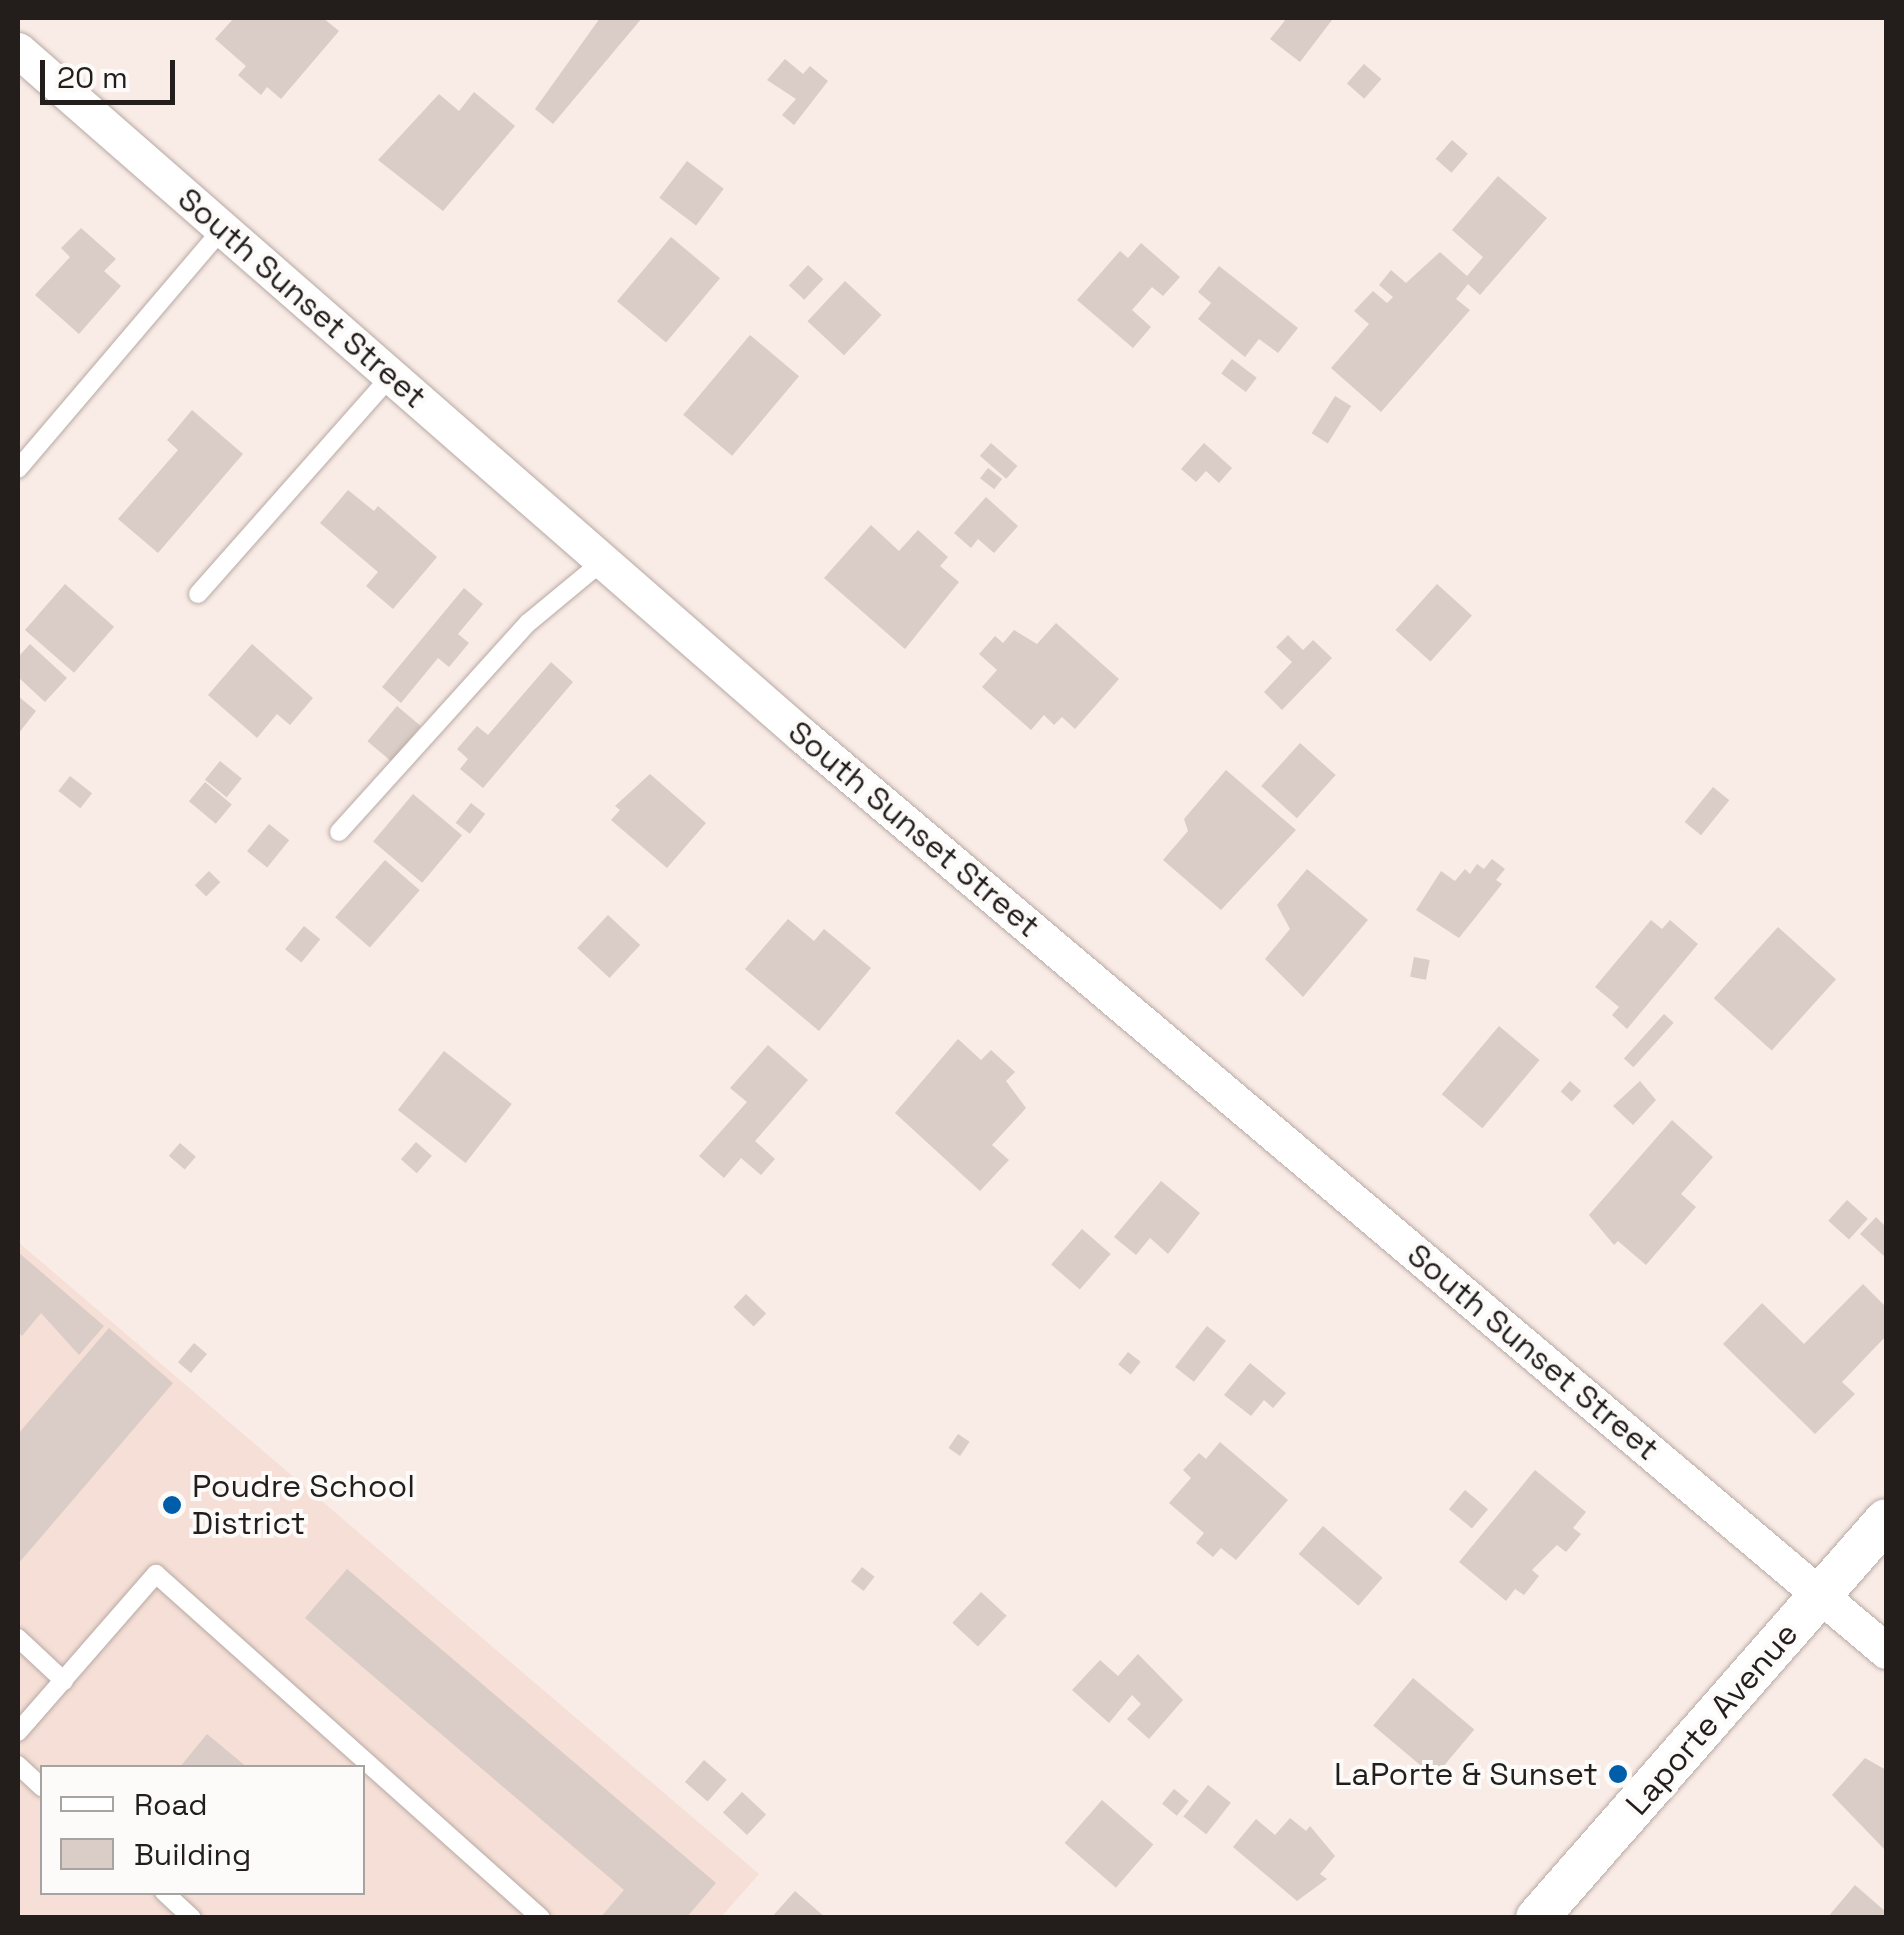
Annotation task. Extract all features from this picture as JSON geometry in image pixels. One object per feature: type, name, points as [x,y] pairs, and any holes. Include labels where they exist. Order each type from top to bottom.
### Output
[{"type":"street","name":"South Sunset Street","points":[[18,50],[602,562],[1886,1651]]},
{"type":"street","name":"Laporte Avenue","points":[[1537,1918],[1886,1520]]},
{"type":"lane","points":[[18,469],[222,229]]},
{"type":"lane","points":[[198,594],[390,376]]},
{"type":"lane","points":[[339,832],[528,622],[602,562]]},
{"type":"lane","points":[[18,1732],[156,1574],[540,1918]]},
{"type":"lane","points":[[18,1638],[64,1682]]},
{"type":"lane","points":[[18,1765],[40,1785]]},
{"type":"lane","points":[[167,1895],[192,1918]]},
{"type":"shaded area","name":"Poudre School District","points":[[18,1242],[759,1874],[721,1917],[18,1917]]},
{"type":"building","points":[[234,18],[323,18],[339,31],[281,99],[267,87],[261,95],[238,75],[246,66],[215,39]]},
{"type":"building","points":[[600,18],[642,18],[553,124],[535,109]]},
{"type":"building","points":[[1287,18],[1332,20],[1300,62],[1270,39]]},
{"type":"building","points":[[785,59],[803,74],[810,66],[828,81],[794,125],[782,115],[796,99],[767,80]]},
{"type":"building","points":[[1364,64],[1381,79],[1364,99],[1347,84]]},
{"type":"building","points":[[474,92],[515,126],[443,211],[378,160],[439,94],[459,111]]},
{"type":"building","points":[[1452,140],[1468,154],[1451,173],[1436,159]]},
{"type":"building","points":[[687,161],[724,189],[696,225],[659,198]]},
{"type":"building","points":[[1498,176],[1547,218],[1480,295],[1468,284],[1456,299],[1470,310],[1381,412],[1331,368],[1369,324],[1354,311],[1373,291],[1387,303],[1393,297],[1379,285],[1391,270],[1406,283],[1440,252],[1467,276],[1483,257],[1452,230]]},
{"type":"building","points":[[81,228],[116,259],[104,271],[121,286],[79,334],[35,295],[70,257],[61,248]]},
{"type":"building","points":[[671,237],[720,278],[666,342],[617,301]]},
{"type":"building","points":[[1141,243],[1180,277],[1163,296],[1152,287],[1132,310],[1151,327],[1133,348],[1077,300],[1120,251],[1128,258]]},
{"type":"building","points":[[808,265],[823,279],[804,300],[789,285]]},
{"type":"building","points":[[1219,266],[1298,328],[1278,353],[1259,339],[1245,357],[1198,319],[1211,303],[1198,292]]},
{"type":"building","points":[[845,281],[882,315],[844,355],[807,321]]},
{"type":"building","points":[[750,335],[799,376],[732,456],[683,415]]},
{"type":"building","points":[[1232,359],[1257,378],[1246,392],[1221,373]]},
{"type":"building","points":[[1335,396],[1351,406],[1328,443],[1312,433]]},
{"type":"building","points":[[192,410],[243,454],[158,553],[118,519],[178,450],[167,440]]},
{"type":"building","points":[[991,443],[1017,466],[1006,479],[980,456]]},
{"type":"building","points":[[1204,443],[1232,468],[1219,483],[1206,471],[1196,482],[1181,469]]},
{"type":"building","points":[[988,468],[1002,479],[994,489],[980,478]]},
{"type":"building","points":[[348,490],[374,511],[378,506],[437,557],[393,609],[366,586],[378,572],[320,523]]},
{"type":"building","points":[[986,497],[1018,526],[994,553],[978,539],[971,548],[954,533]]},
{"type":"building","points":[[871,525],[899,551],[918,530],[948,557],[940,566],[959,582],[905,649],[824,578]]},
{"type":"building","points":[[65,584],[114,627],[74,673],[25,630]]},
{"type":"building","points":[[1437,584],[1472,615],[1430,662],[1396,630]]},
{"type":"building","points":[[464,588],[483,604],[458,634],[469,643],[449,667],[438,658],[401,703],[382,687]]},
{"type":"building","points":[[1056,623],[1119,679],[1075,729],[1062,717],[1054,725],[1044,715],[1031,730],[982,687],[997,670],[979,654],[995,636],[1003,643],[1014,630],[1037,644]]},
{"type":"building","points":[[1288,635],[1303,650],[1313,640],[1332,658],[1282,710],[1264,692],[1292,662],[1276,647]]},
{"type":"building","points":[[30,644],[67,678],[45,702],[18,677],[18,657]]},
{"type":"building","points":[[252,644],[313,698],[290,725],[277,714],[257,738],[208,695]]},
{"type":"building","points":[[551,662],[573,682],[483,788],[460,769],[468,759],[457,749],[477,726],[488,735]]},
{"type":"building","points":[[18,696],[36,711],[18,734]]},
{"type":"building","points":[[397,706],[421,726],[391,761],[367,741]]},
{"type":"building","points":[[1300,743],[1336,775],[1297,818],[1261,786]]},
{"type":"building","points":[[220,761],[242,779],[227,797],[205,780]]},
{"type":"building","points":[[1226,770],[1296,830],[1221,910],[1163,860],[1188,831],[1184,819]]},
{"type":"building","points":[[650,774],[706,823],[667,868],[611,820],[620,810],[615,806]]},
{"type":"building","points":[[70,776],[92,793],[80,808],[58,791]]},
{"type":"building","points":[[205,782],[232,804],[216,824],[189,801]]},
{"type":"building","points":[[1713,787],[1729,800],[1701,835],[1685,822]]},
{"type":"building","points":[[413,794],[462,835],[422,883],[373,841]]},
{"type":"building","points":[[471,803],[485,814],[470,834],[456,823]]},
{"type":"building","points":[[269,824],[289,840],[267,868],[247,851]]},
{"type":"building","points":[[1492,859],[1505,869],[1496,880],[1502,884],[1459,938],[1416,910],[1441,871],[1455,881],[1465,869],[1470,874],[1477,864],[1484,869]]},
{"type":"building","points":[[385,860],[420,890],[370,948],[335,917]]},
{"type":"building","points":[[1307,869],[1368,920],[1303,997],[1265,959],[1290,929],[1277,905]]},
{"type":"building","points":[[209,871],[220,882],[206,896],[195,885]]},
{"type":"building","points":[[608,915],[640,945],[609,978],[577,948]]},
{"type":"building","points":[[788,919],[814,941],[824,929],[871,968],[819,1031],[745,969]]},
{"type":"building","points":[[1651,920],[1662,929],[1670,920],[1698,944],[1627,1029],[1612,1015],[1619,1007],[1595,987]]},
{"type":"building","points":[[304,926],[320,939],[301,963],[285,949]]},
{"type":"building","points":[[1778,927],[1836,979],[1772,1051],[1714,998]]},
{"type":"building","points":[[1414,957],[1430,960],[1426,980],[1410,977]]},
{"type":"building","points":[[1664,1014],[1674,1023],[1634,1067],[1624,1059]]},
{"type":"building","points":[[1499,1026],[1540,1060],[1482,1128],[1442,1094]]},
{"type":"building","points":[[958,1039],[981,1060],[991,1050],[1015,1072],[1006,1081],[1026,1108],[992,1145],[1009,1160],[980,1191],[895,1113]]},
{"type":"building","points":[[768,1045],[808,1080],[755,1141],[775,1159],[761,1175],[741,1158],[724,1178],[699,1156],[747,1102],[730,1088]]},
{"type":"building","points":[[444,1051],[512,1104],[466,1163],[398,1110]]},
{"type":"building","points":[[1570,1081],[1581,1091],[1572,1101],[1561,1091]]},
{"type":"building","points":[[1640,1081],[1656,1100],[1633,1125],[1613,1106]]},
{"type":"building","points":[[1672,1120],[1713,1157],[1681,1194],[1696,1207],[1646,1265],[1618,1241],[1614,1245],[1589,1215]]},
{"type":"building","points":[[416,1142],[432,1156],[417,1173],[401,1159]]},
{"type":"building","points":[[180,1143],[196,1157],[185,1170],[169,1156]]},
{"type":"building","points":[[1161,1181],[1200,1213],[1168,1254],[1150,1238],[1136,1255],[1114,1237]]},
{"type":"building","points":[[1847,1200],[1868,1219],[1849,1240],[1828,1221]]},
{"type":"building","points":[[1876,1217],[1886,1227],[1886,1258],[1860,1234]]},
{"type":"building","points":[[1082,1229],[1111,1254],[1080,1289],[1051,1264]]},
{"type":"building","points":[[18,1252],[104,1326],[79,1355],[41,1313],[22,1336],[18,1332]]},
{"type":"building","points":[[1863,1284],[1886,1307],[1886,1336],[1842,1382],[1855,1394],[1815,1434],[1723,1344],[1762,1303],[1804,1344]]},
{"type":"building","points":[[746,1294],[766,1313],[754,1326],[733,1307]]},
{"type":"building","points":[[1207,1326],[1226,1341],[1194,1382],[1175,1367]]},
{"type":"building","points":[[109,1328],[173,1383],[18,1564],[18,1434]]},
{"type":"building","points":[[194,1343],[207,1354],[191,1373],[178,1362]]},
{"type":"building","points":[[1128,1352],[1141,1362],[1131,1374],[1118,1365]]},
{"type":"building","points":[[1250,1363],[1286,1393],[1273,1408],[1264,1400],[1251,1416],[1224,1395]]},
{"type":"building","points":[[958,1434],[970,1442],[960,1456],[948,1448]]},
{"type":"building","points":[[1220,1442],[1288,1500],[1236,1560],[1221,1548],[1213,1557],[1196,1543],[1204,1533],[1169,1503],[1191,1478],[1183,1470],[1199,1453],[1206,1459]]},
{"type":"building","points":[[1535,1470],[1586,1512],[1573,1528],[1581,1534],[1566,1552],[1557,1545],[1532,1570],[1539,1576],[1524,1595],[1515,1589],[1506,1601],[1459,1562]]},
{"type":"building","points":[[1465,1490],[1488,1509],[1472,1528],[1449,1509]]},
{"type":"building","points":[[1323,1526],[1383,1578],[1358,1606],[1299,1554]]},
{"type":"building","points":[[862,1567],[875,1577],[864,1591],[851,1581]]},
{"type":"building","points":[[347,1569],[716,1883],[686,1918],[600,1918],[624,1890],[305,1618]]},
{"type":"building","points":[[981,1592],[1007,1616],[978,1647],[952,1623]]},
{"type":"building","points":[[1138,1654],[1183,1700],[1149,1739],[1127,1719],[1141,1704],[1132,1695],[1109,1723],[1072,1690],[1100,1660],[1118,1676]]},
{"type":"building","points":[[1413,1678],[1474,1729],[1434,1777],[1373,1725]]},
{"type":"building","points":[[207,1734],[244,1765],[181,1765]]},
{"type":"building","points":[[1865,1758],[1886,1770],[1886,1851],[1832,1795]]},
{"type":"building","points":[[704,1760],[727,1780],[708,1802],[685,1782]]},
{"type":"building","points":[[1208,1785],[1231,1803],[1206,1834],[1183,1817]]},
{"type":"building","points":[[1174,1789],[1189,1801],[1177,1816],[1162,1804]]},
{"type":"building","points":[[742,1792],[766,1815],[747,1835],[723,1812]]},
{"type":"building","points":[[1102,1800],[1153,1845],[1116,1888],[1065,1843]]},
{"type":"building","points":[[1290,1818],[1306,1831],[1310,1826],[1335,1856],[1320,1874],[1327,1879],[1297,1901],[1233,1847],[1256,1819],[1275,1835]]},
{"type":"building","points":[[1855,1885],[1886,1912],[1886,1918],[1827,1918]]},
{"type":"building","points":[[795,1891],[826,1918],[771,1918]]},
{"type":"place","name":"Poudre School District","points":[[172,1505]]},
{"type":"place","name":"LaPorte & Sunset","points":[[1618,1774]]}]
